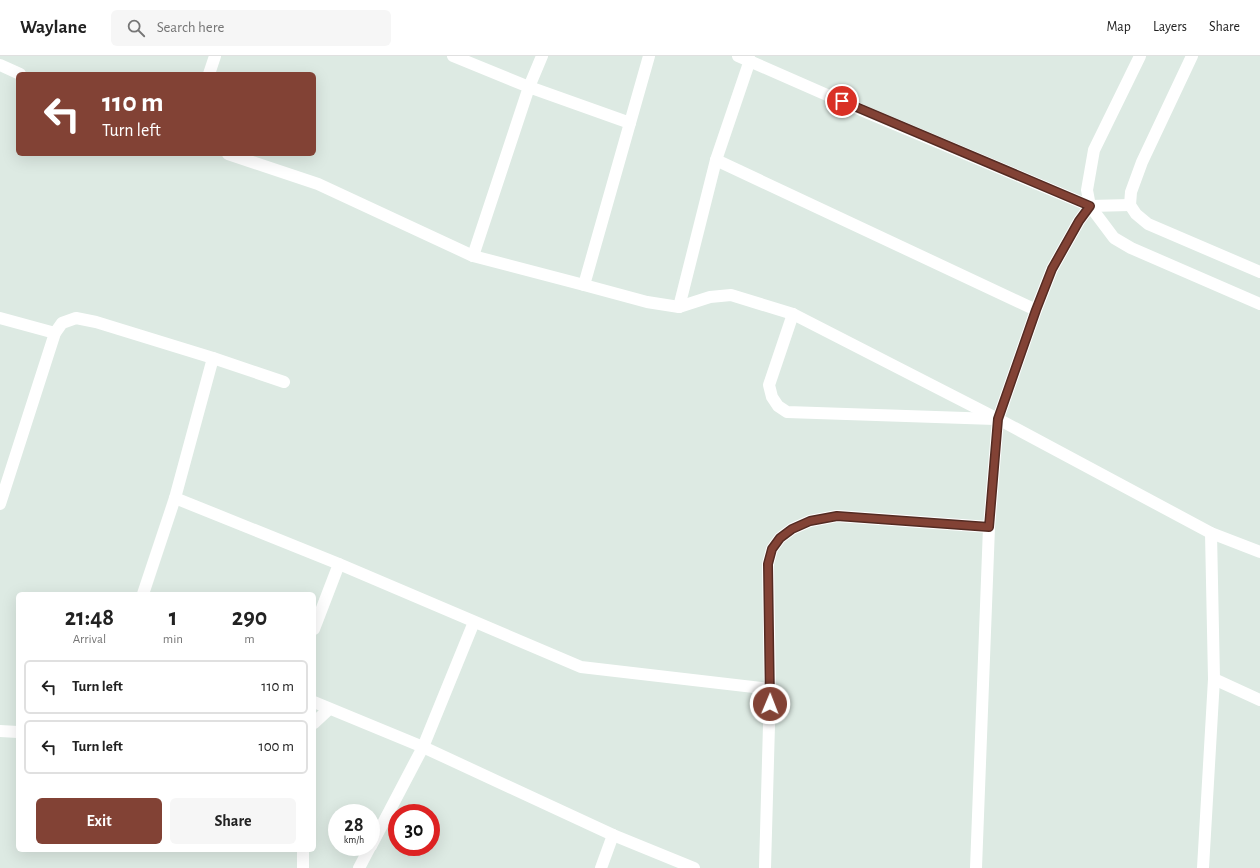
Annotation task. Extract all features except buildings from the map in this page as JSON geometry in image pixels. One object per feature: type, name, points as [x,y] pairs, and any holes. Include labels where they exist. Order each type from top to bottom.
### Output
[{"type":"street","points":[[210,72],[215,56]]},
{"type":"street","points":[[453,56],[529,87],[630,123]]},
{"type":"street","points":[[473,256],[529,87],[542,56]]},
{"type":"street","points":[[584,284],[649,56]]},
{"type":"street","points":[[738,56],[1090,206],[1130,205]]},
{"type":"street","points":[[1140,56],[1094,150],[1086,190],[1090,206],[1114,238],[1131,248],[1260,304]]},
{"type":"street","points":[[1192,56],[1142,162],[1131,192],[1130,205],[1136,214],[1148,224],[1260,272]]},
{"type":"street","points":[[678,307],[716,160],[750,60]]},
{"type":"street","points":[[0,65],[16,72]]},
{"type":"street","points":[[234,156],[318,184],[473,256],[584,284],[647,302],[678,307],[710,297],[731,295],[792,314],[998,419],[1211,533],[1260,552]]},
{"type":"street","points":[[716,160],[1036,310]]},
{"type":"street","points":[[976,868],[989,527],[998,419],[1052,269],[1079,221],[1090,206]]},
{"type":"street","points":[[792,314],[769,385],[772,397],[778,406],[787,412],[998,419]]},
{"type":"street","points":[[0,318],[54,333]]},
{"type":"street","points":[[0,504],[54,333],[62,323],[76,318],[96,322],[213,358],[284,382]]},
{"type":"street","points":[[144,592],[175,498],[213,358]]},
{"type":"street","points":[[175,498],[339,564],[581,667],[770,689]]},
{"type":"street","points":[[764,868],[770,689],[768,564],[772,549],[780,538],[792,529],[810,521],[837,516],[989,527]]},
{"type":"street","points":[[1204,868],[1214,679],[1211,533]]},
{"type":"street","points":[[316,624],[339,564]]},
{"type":"street","points":[[380,829],[423,747],[474,622]]},
{"type":"street","points":[[1214,679],[1260,700]]},
{"type":"street","points":[[316,703],[423,747],[613,835],[694,868]]},
{"type":"street","points":[[316,721],[329,709]]},
{"type":"street","points":[[0,731],[16,732]]},
{"type":"street","points":[[601,868],[613,835]]},
{"type":"street","points":[[303,852],[303,868]]},
{"type":"street","points":[[359,868],[366,856]]},
{"type":"route","points":[[770,704],[768,564],[772,549],[780,538],[792,529],[810,521],[837,516],[989,527],[998,419],[1052,269],[1079,221],[1090,206],[842,101]]}]
